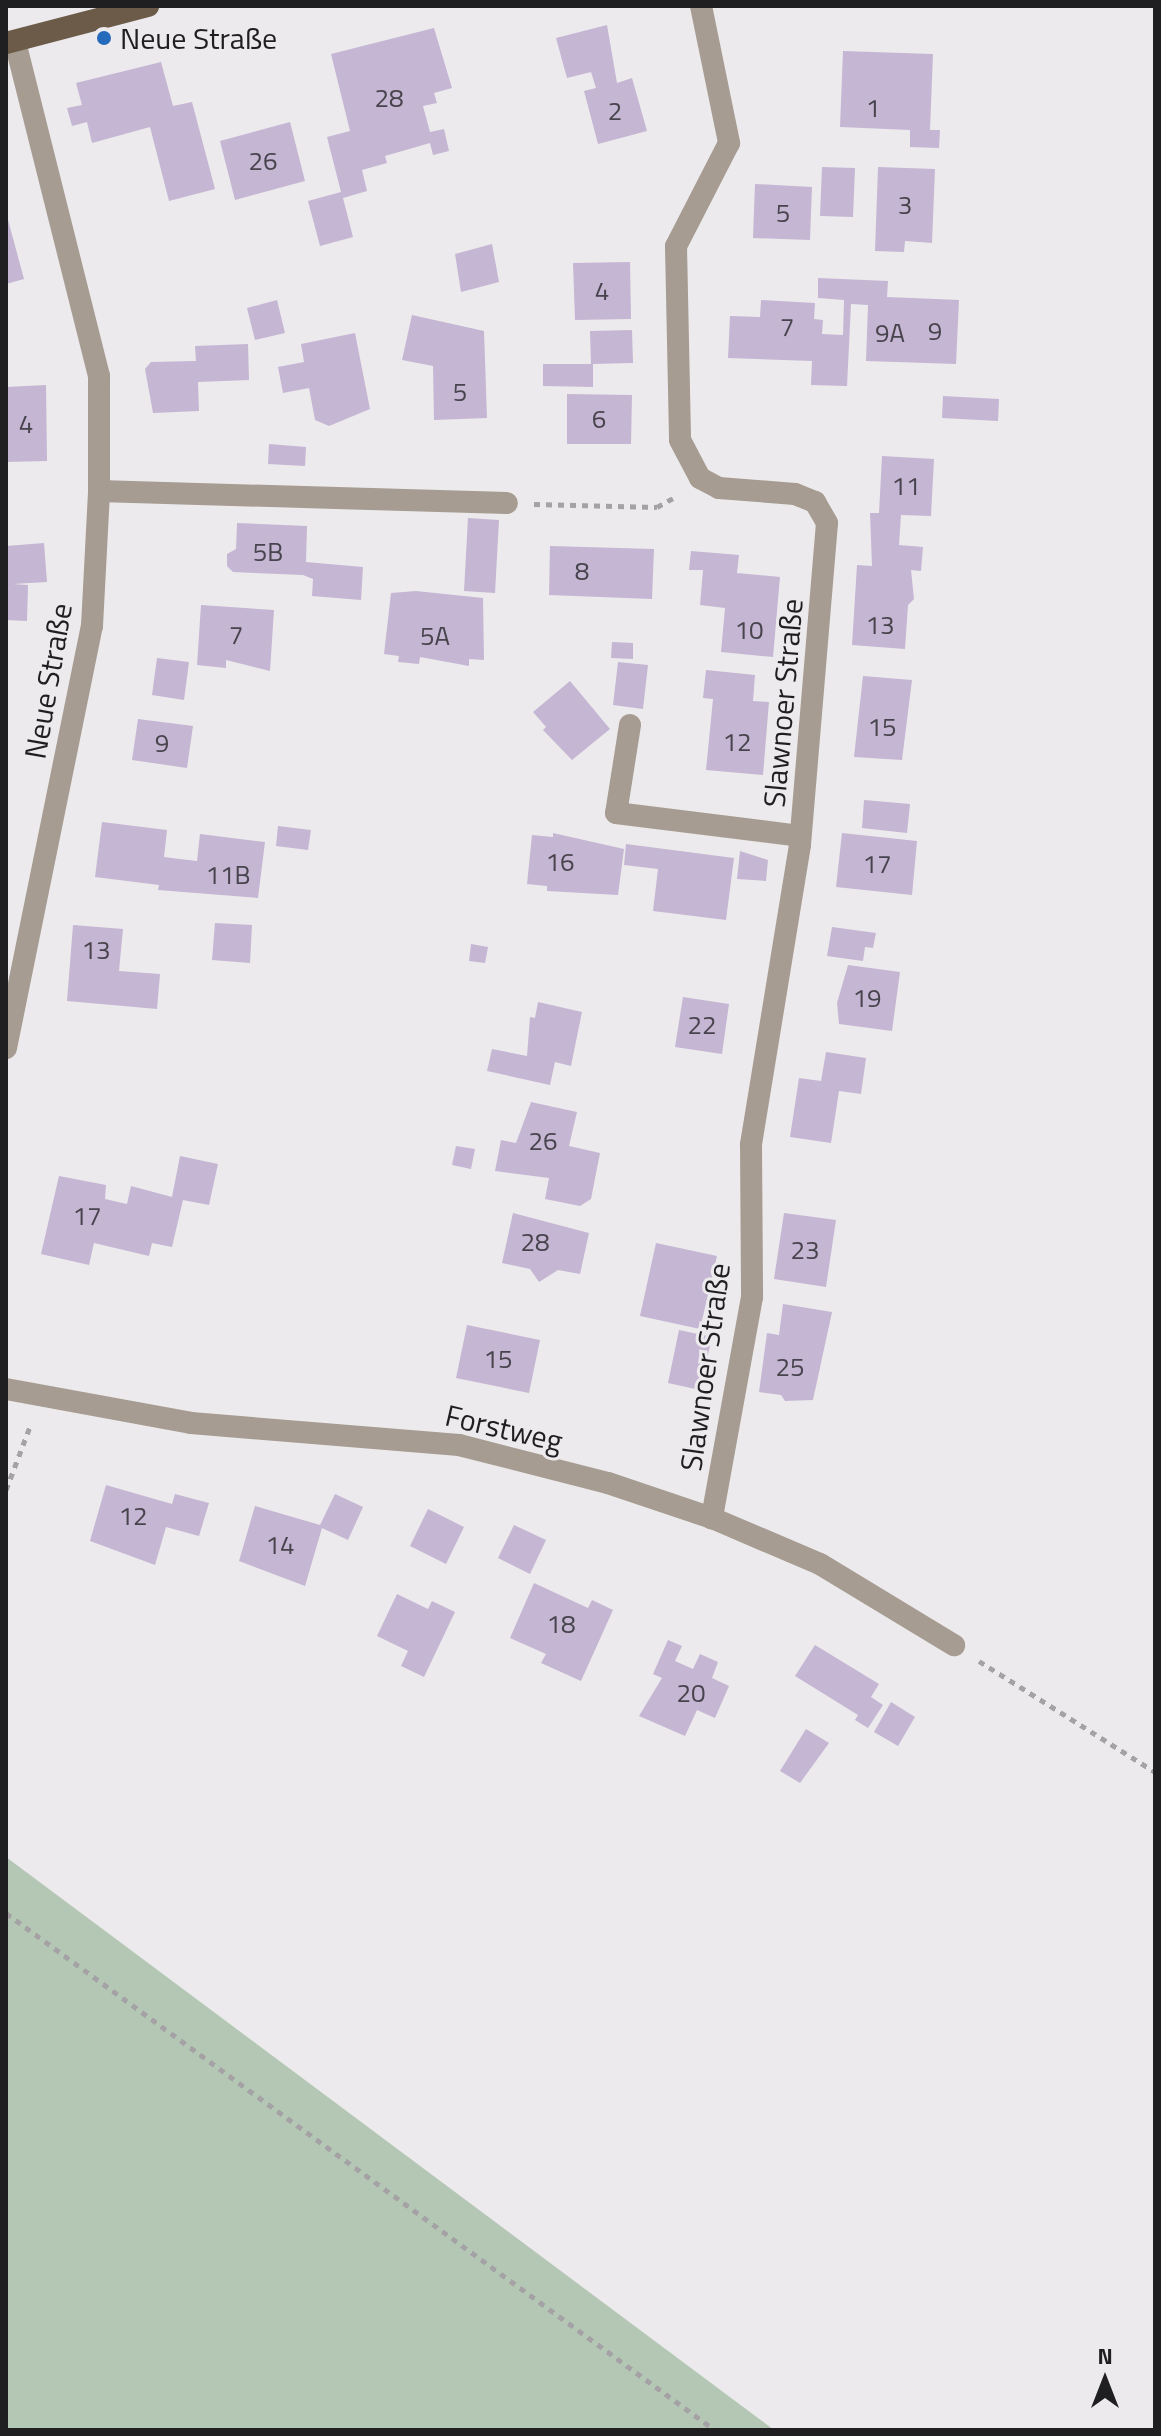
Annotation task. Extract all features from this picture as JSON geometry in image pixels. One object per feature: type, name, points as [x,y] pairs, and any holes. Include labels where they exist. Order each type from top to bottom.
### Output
[{"type":"main road","points":[[10,42],[148,6]]},
{"type":"street","points":[[700,478],[680,440],[676,246],[729,143],[701,6]]},
{"type":"street","name":"Neue Straße","points":[[6,1048],[92,626],[99,491],[99,376],[10,42]]},
{"type":"street","name":"Slawnoer Straße","points":[[700,478],[719,488],[795,494],[815,502],[827,523],[800,836],[751,1145],[752,1297],[712,1518]]},
{"type":"street","points":[[99,491],[507,503]]},
{"type":"street","points":[[630,725],[616,813],[800,836]]},
{"type":"street","name":"Forstweg","points":[[6,1389],[41,1398],[191,1423],[459,1445],[608,1483],[712,1518],[820,1564],[954,1645]]},
{"type":"path","points":[[507,503],[657,507],[700,478]]},
{"type":"path","points":[[6,1490],[41,1398]]},
{"type":"path","points":[[954,1645],[1155,1772]]},
{"type":"path","points":[[6,1913],[715,2430]]},
{"type":"green space","points":[[6,1857],[124,1945],[774,2430],[6,2430]]},
{"type":"building","points":[[607,25],[617,83],[632,78],[647,131],[598,144],[584,91],[596,88],[591,72],[567,78],[556,38]]},
{"type":"building","points":[[434,28],[452,88],[434,93],[437,103],[423,106],[430,132],[444,129],[449,151],[433,155],[430,143],[385,156],[387,163],[362,170],[367,191],[343,198],[353,237],[320,246],[308,201],[341,192],[327,137],[350,131],[331,54]]},
{"type":"building","points":[[843,51],[933,54],[930,130],[940,130],[939,148],[910,147],[910,130],[840,127]]},
{"type":"building","points":[[161,62],[173,106],[192,102],[215,189],[169,201],[150,127],[92,143],[87,122],[72,126],[67,108],[82,105],[76,83]]},
{"type":"building","points":[[290,122],[305,181],[235,200],[220,141]]},
{"type":"building","points":[[822,167],[855,168],[853,217],[820,216]]},
{"type":"building","points":[[878,167],[935,169],[932,243],[905,241],[904,252],[875,251]]},
{"type":"building","points":[[755,184],[812,187],[810,240],[753,238]]},
{"type":"building","points":[[6,217],[24,279],[6,284]]},
{"type":"building","points":[[492,244],[499,282],[461,292],[455,254]]},
{"type":"building","points":[[630,262],[631,319],[575,320],[573,263]]},
{"type":"building","points":[[818,278],[888,281],[887,297],[959,300],[956,364],[866,361],[868,305],[851,304],[847,386],[811,385],[812,361],[728,358],[730,316],[760,317],[761,300],[815,303],[814,319],[823,320],[822,334],[843,335],[844,300],[818,298]]},
{"type":"building","points":[[277,300],[285,333],[255,340],[247,308]]},
{"type":"building","points":[[412,315],[484,331],[487,418],[434,420],[433,366],[402,360]]},
{"type":"building","points":[[632,330],[633,363],[593,364],[593,387],[543,386],[543,364],[591,364],[590,331]]},
{"type":"building","points":[[355,333],[370,409],[329,426],[315,420],[309,388],[283,393],[278,367],[304,362],[301,344]]},
{"type":"building","points":[[248,344],[249,380],[198,382],[199,411],[153,413],[145,369],[151,362],[196,361],[195,346]]},
{"type":"building","points":[[46,385],[47,461],[6,462],[6,387]]},
{"type":"building","points":[[567,394],[632,395],[631,444],[567,444]]},
{"type":"building","points":[[943,396],[999,399],[998,421],[942,418]]},
{"type":"building","points":[[269,444],[306,447],[305,466],[268,464]]},
{"type":"building","points":[[882,456],[934,459],[931,516],[901,515],[899,545],[923,547],[921,571],[911,570],[914,599],[908,605],[905,649],[852,645],[857,565],[872,566],[870,513],[879,513]]},
{"type":"building","points":[[468,518],[499,520],[495,593],[464,591]]},
{"type":"building","points":[[237,523],[307,526],[306,562],[363,567],[361,600],[312,596],[313,579],[303,575],[233,572],[227,566],[227,554],[236,549]]},
{"type":"building","points":[[44,543],[47,582],[13,584],[28,585],[27,621],[6,620],[6,546]]},
{"type":"building","points":[[550,546],[654,549],[652,599],[549,595]]},
{"type":"building","points":[[691,551],[739,555],[737,573],[780,577],[773,657],[721,652],[725,608],[700,605],[703,570],[689,570]]},
{"type":"building","points":[[416,591],[483,598],[484,660],[469,659],[469,666],[420,657],[419,664],[398,662],[399,656],[384,654],[391,593]]},
{"type":"building","points":[[201,605],[274,610],[270,671],[226,660],[226,668],[197,665]]},
{"type":"building","points":[[612,642],[633,643],[633,659],[611,658]]},
{"type":"building","points":[[157,658],[189,662],[184,700],[152,695]]},
{"type":"building","points":[[618,662],[648,665],[643,709],[613,705]]},
{"type":"building","points":[[706,670],[755,675],[753,701],[769,702],[763,775],[706,770],[713,699],[703,698]]},
{"type":"building","points":[[863,676],[912,680],[902,760],[854,757]]},
{"type":"building","points":[[570,681],[610,729],[572,760],[543,730],[546,727],[533,712]]},
{"type":"building","points":[[138,719],[193,726],[187,768],[132,760]]},
{"type":"building","points":[[864,800],[910,804],[907,833],[862,828]]},
{"type":"building","points":[[102,822],[167,830],[164,857],[180,859],[197,861],[200,834],[265,842],[258,898],[158,890],[159,885],[95,877]]},
{"type":"building","points":[[278,826],[311,830],[308,850],[276,846]]},
{"type":"building","points":[[553,833],[624,849],[618,895],[547,891],[547,886],[527,884],[532,835],[553,837]]},
{"type":"building","points":[[842,833],[917,841],[912,895],[836,887]]},
{"type":"building","points":[[626,844],[734,858],[726,920],[653,911],[658,869],[624,865]]},
{"type":"building","points":[[740,851],[768,860],[766,881],[737,879]]},
{"type":"building","points":[[215,923],[252,925],[250,963],[212,960]]},
{"type":"building","points":[[73,925],[123,929],[119,971],[160,974],[157,1009],[67,1001]]},
{"type":"building","points":[[832,927],[876,933],[873,948],[865,947],[863,961],[827,956]]},
{"type":"building","points":[[471,944],[488,947],[485,963],[469,961]]},
{"type":"building","points":[[848,965],[900,972],[892,1031],[839,1024],[837,1003]]},
{"type":"building","points":[[683,997],[729,1004],[722,1054],[675,1047]]},
{"type":"building","points":[[538,1002],[582,1012],[571,1066],[555,1062],[550,1085],[487,1071],[492,1049],[527,1056],[530,1017],[535,1018]]},
{"type":"building","points":[[826,1052],[866,1058],[861,1094],[839,1091],[831,1143],[790,1137],[799,1078],[821,1081]]},
{"type":"building","points":[[531,1102],[577,1112],[569,1146],[600,1153],[591,1199],[580,1206],[545,1199],[549,1178],[495,1171],[501,1140],[516,1143]]},
{"type":"building","points":[[456,1146],[475,1149],[471,1169],[452,1165]]},
{"type":"building","points":[[180,1156],[218,1164],[209,1205],[183,1200],[172,1247],[152,1243],[149,1256],[94,1243],[89,1265],[41,1254],[59,1176],[106,1185],[105,1199],[127,1204],[131,1186],[172,1197]]},
{"type":"building","points":[[513,1213],[589,1233],[580,1274],[558,1270],[539,1282],[530,1269],[502,1263]]},
{"type":"building","points":[[784,1213],[836,1220],[826,1287],[774,1279]]},
{"type":"building","points":[[656,1243],[717,1256],[700,1329],[640,1316]]},
{"type":"building","points":[[783,1304],[832,1312],[813,1400],[785,1401],[781,1395],[759,1392],[767,1333],[779,1335]]},
{"type":"building","points":[[467,1325],[540,1340],[529,1393],[456,1378]]},
{"type":"building","points":[[679,1330],[712,1337],[700,1390],[668,1383]]},
{"type":"building","points":[[106,1485],[172,1504],[175,1494],[209,1503],[199,1536],[166,1527],[155,1565],[90,1541]]},
{"type":"building","points":[[335,1494],[363,1507],[348,1540],[322,1528],[305,1586],[239,1561],[255,1506],[320,1525]]},
{"type":"building","points":[[428,1509],[464,1527],[446,1564],[410,1546]]},
{"type":"building","points":[[514,1525],[546,1540],[530,1574],[498,1558]]},
{"type":"building","points":[[534,1583],[588,1608],[592,1600],[613,1610],[581,1681],[541,1663],[546,1654],[510,1638]]},
{"type":"building","points":[[397,1594],[428,1609],[432,1601],[455,1612],[424,1677],[401,1666],[408,1651],[377,1636]]},
{"type":"building","points":[[668,1640],[682,1646],[675,1661],[693,1669],[700,1654],[718,1662],[712,1678],[729,1686],[715,1718],[697,1710],[685,1736],[639,1716],[662,1678],[653,1674]]},
{"type":"building","points":[[815,1645],[879,1684],[871,1697],[883,1705],[868,1728],[855,1720],[858,1715],[795,1676]]},
{"type":"building","points":[[891,1702],[915,1717],[898,1746],[874,1732]]},
{"type":"building","points":[[806,1729],[829,1743],[800,1783],[780,1771]]},
{"type":"place","name":"Neue Straße","points":[[104,38]]}]
